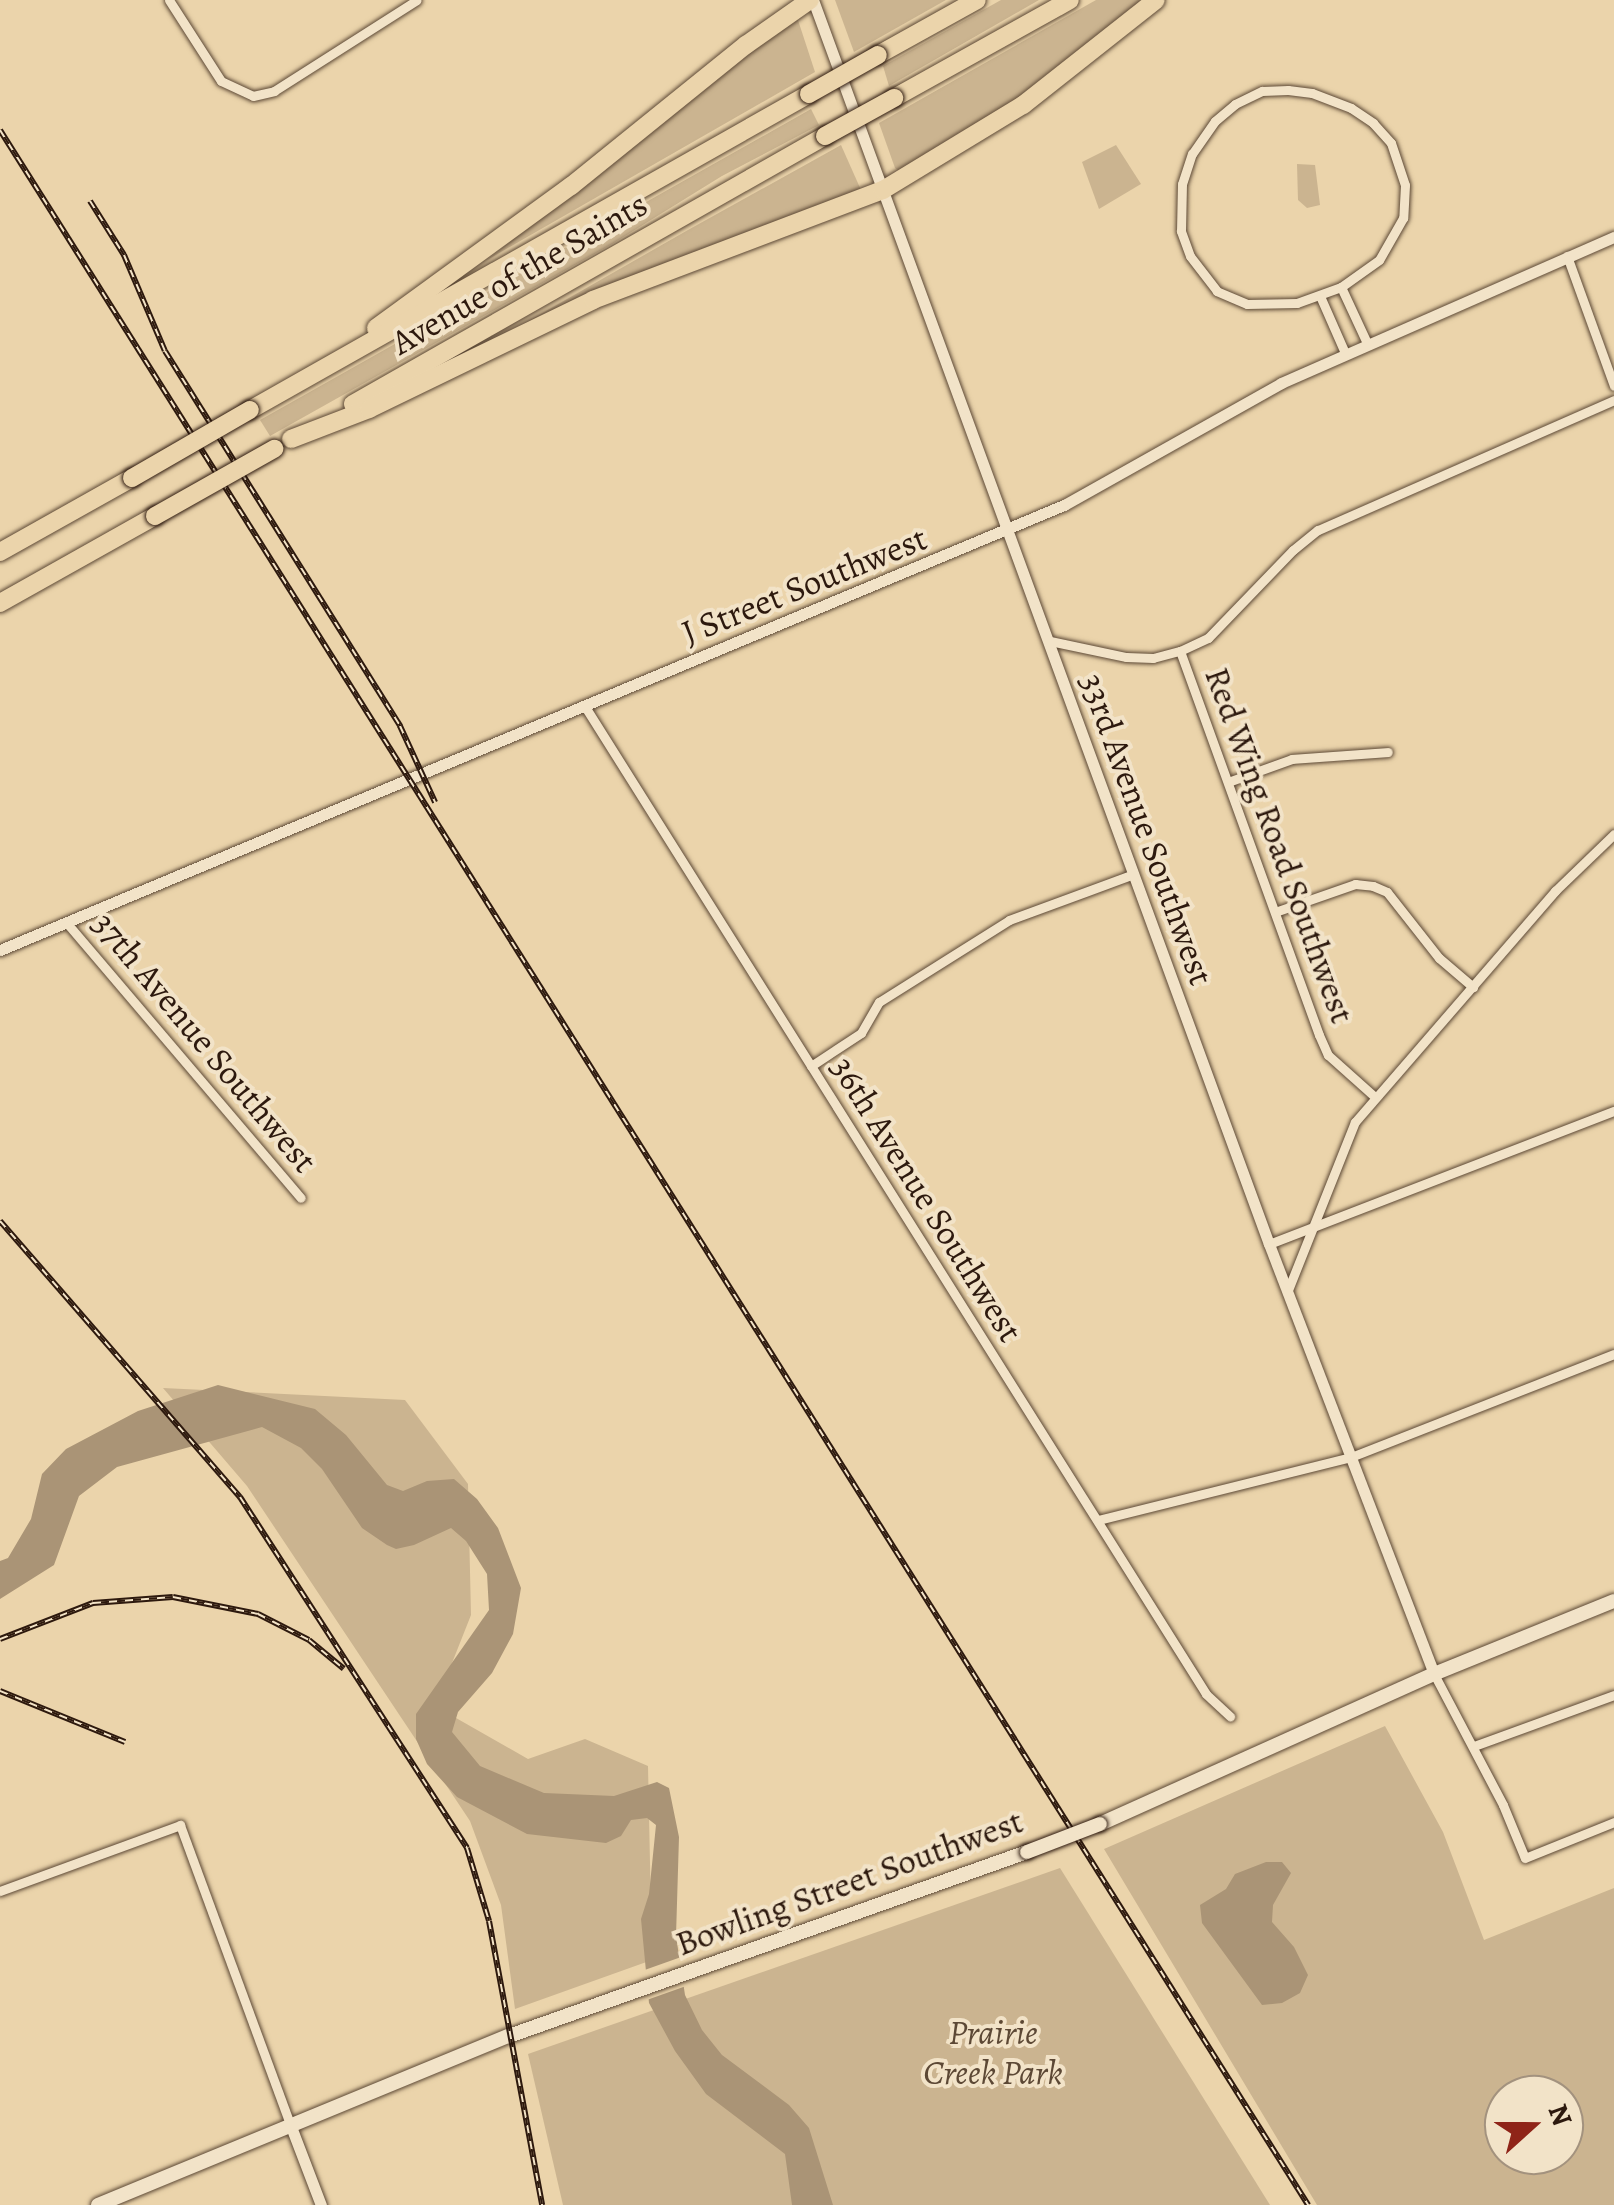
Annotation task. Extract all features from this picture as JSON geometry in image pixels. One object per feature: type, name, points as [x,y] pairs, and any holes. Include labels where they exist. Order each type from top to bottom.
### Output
[{"type":"highway","points":[[297,384],[512,231],[746,45],[812,0]]},
{"type":"highway","name":"Avenue of the Saints","points":[[0,552],[977,0]]},
{"type":"highway","name":"Avenue of the Saints","points":[[0,603],[1070,0]]},
{"type":"highway","points":[[292,439],[369,409],[593,300],[883,190],[1023,104],[1156,0]]},
{"type":"main road","name":"Bowling Street Southwest","points":[[98,2205],[290,2124],[625,1994],[1100,1824],[1434,1674],[1614,1601]]},
{"type":"street","points":[[169,0],[221,81],[253,96],[274,91],[417,0]]},
{"type":"street","name":"33rd Avenue Southwest","points":[[812,0],[1269,1244],[1434,1674]]},
{"type":"street","points":[[1262,92],[1312,94],[1351,108],[1373,122],[1391,142],[1405,185],[1403,218],[1379,260],[1341,287],[1320,296],[1272,307],[1230,300],[1202,276],[1182,231],[1182,184],[1192,154],[1215,121],[1234,104],[1262,92]]},
{"type":"street","name":"J Street Southwest","points":[[0,950],[1064,506],[1258,395],[1345,352],[1614,238]]},
{"type":"street","points":[[1566,256],[1614,386]]},
{"type":"street","points":[[1341,287],[1366,343]]},
{"type":"street","points":[[1320,296],[1345,352]]},
{"type":"street","points":[[1050,641],[1126,658],[1153,658],[1180,651],[1208,638],[1292,550],[1318,530],[1614,400]]},
{"type":"street","name":"Red Wing Road Southwest","points":[[1180,651],[1328,1055],[1376,1097]]},
{"type":"street","name":"36th Avenue Southwest","points":[[584,705],[1206,1694],[1230,1716]]},
{"type":"street","points":[[1228,782],[1292,759],[1388,752]]},
{"type":"street","points":[[1288,1290],[1354,1122],[1555,891],[1614,834]]},
{"type":"street","points":[[811,1066],[861,1032],[880,1002],[1009,920],[1134,874]]},
{"type":"street","points":[[1276,912],[1355,884],[1372,886],[1395,900],[1439,958],[1473,987]]},
{"type":"street","name":"37th Avenue Southwest","points":[[66,922],[301,1198]]},
{"type":"street","points":[[1269,1244],[1614,1111]]},
{"type":"street","points":[[1098,1520],[1351,1457],[1614,1354]]},
{"type":"street","points":[[1434,1674],[1474,1746],[1526,1858],[1614,1822]]},
{"type":"street","points":[[1474,1746],[1614,1696]]},
{"type":"street","points":[[0,1892],[180,1824],[321,2205]]},
{"type":"green space","points":[[835,0],[946,0],[854,52]]},
{"type":"green space","points":[[1001,0],[1039,0],[889,86],[883,66]]},
{"type":"green space","points":[[1096,0],[1149,0],[1010,105],[899,171],[895,168],[879,123]]},
{"type":"green space","points":[[797,17],[815,72],[487,260],[700,88]]},
{"type":"green space","points":[[811,109],[819,125],[722,176],[612,244],[270,436],[260,420]]},
{"type":"green space","points":[[841,145],[861,190],[511,331],[688,230]]},
{"type":"green space","points":[[1116,145],[1141,184],[1099,209],[1082,162]]},
{"type":"green space","points":[[1297,164],[1315,165],[1320,205],[1307,208],[1298,200]]},
{"type":"green space","points":[[163,1388],[405,1400],[468,1484],[471,1615],[435,1706],[528,1759],[585,1739],[648,1766],[652,1960],[515,2009],[501,1905],[470,1821],[247,1486]]},
{"type":"green space","points":[[1385,1726],[1443,1832],[1484,1940],[1614,1888],[1614,2205],[1317,2205],[1104,1849]]},
{"type":"green space","name":"Prairie Creek Park","points":[[1060,1868],[1270,2205],[563,2205],[528,2054]]},
{"type":"shaded area","points":[[218,1385],[315,1409],[346,1435],[387,1485],[403,1491],[427,1481],[454,1479],[477,1499],[498,1528],[521,1588],[513,1634],[492,1673],[458,1712],[452,1732],[480,1766],[544,1793],[614,1796],[657,1782],[669,1788],[679,1837],[676,1936],[685,1995],[702,2030],[722,2055],[789,2105],[809,2128],[833,2205],[792,2205],[785,2154],[706,2094],[675,2051],[649,2003],[641,1919],[649,1894],[656,1825],[647,1818],[631,1820],[621,1836],[606,1843],[527,1834],[457,1797],[427,1764],[416,1739],[416,1714],[489,1610],[487,1574],[466,1541],[451,1528],[414,1545],[396,1549],[387,1545],[362,1528],[322,1469],[301,1448],[262,1427],[117,1467],[79,1496],[54,1565],[0,1599],[0,1561],[8,1558],[31,1519],[42,1474],[66,1449],[138,1411]]},
{"type":"shaded area","points":[[1266,1862],[1282,1862],[1291,1873],[1273,1905],[1272,1922],[1294,1947],[1308,1975],[1300,1993],[1282,2003],[1262,2005],[1202,1923],[1200,1905],[1226,1889],[1235,1874]]},
{"type":"pier","points":[[684,1956],[689,1985],[644,2001],[639,1972]]},
{"type":"railway","points":[[0,130],[1308,2205]]},
{"type":"railway","points":[[90,201],[124,255],[165,351],[400,726],[435,802]]},
{"type":"railway","points":[[0,1221],[240,1497],[467,1848],[489,1921],[542,2205]]},
{"type":"railway","points":[[0,1639],[93,1603],[173,1597],[258,1614],[309,1640],[344,1669]]},
{"type":"railway","points":[[0,1691],[125,1742]]}]
